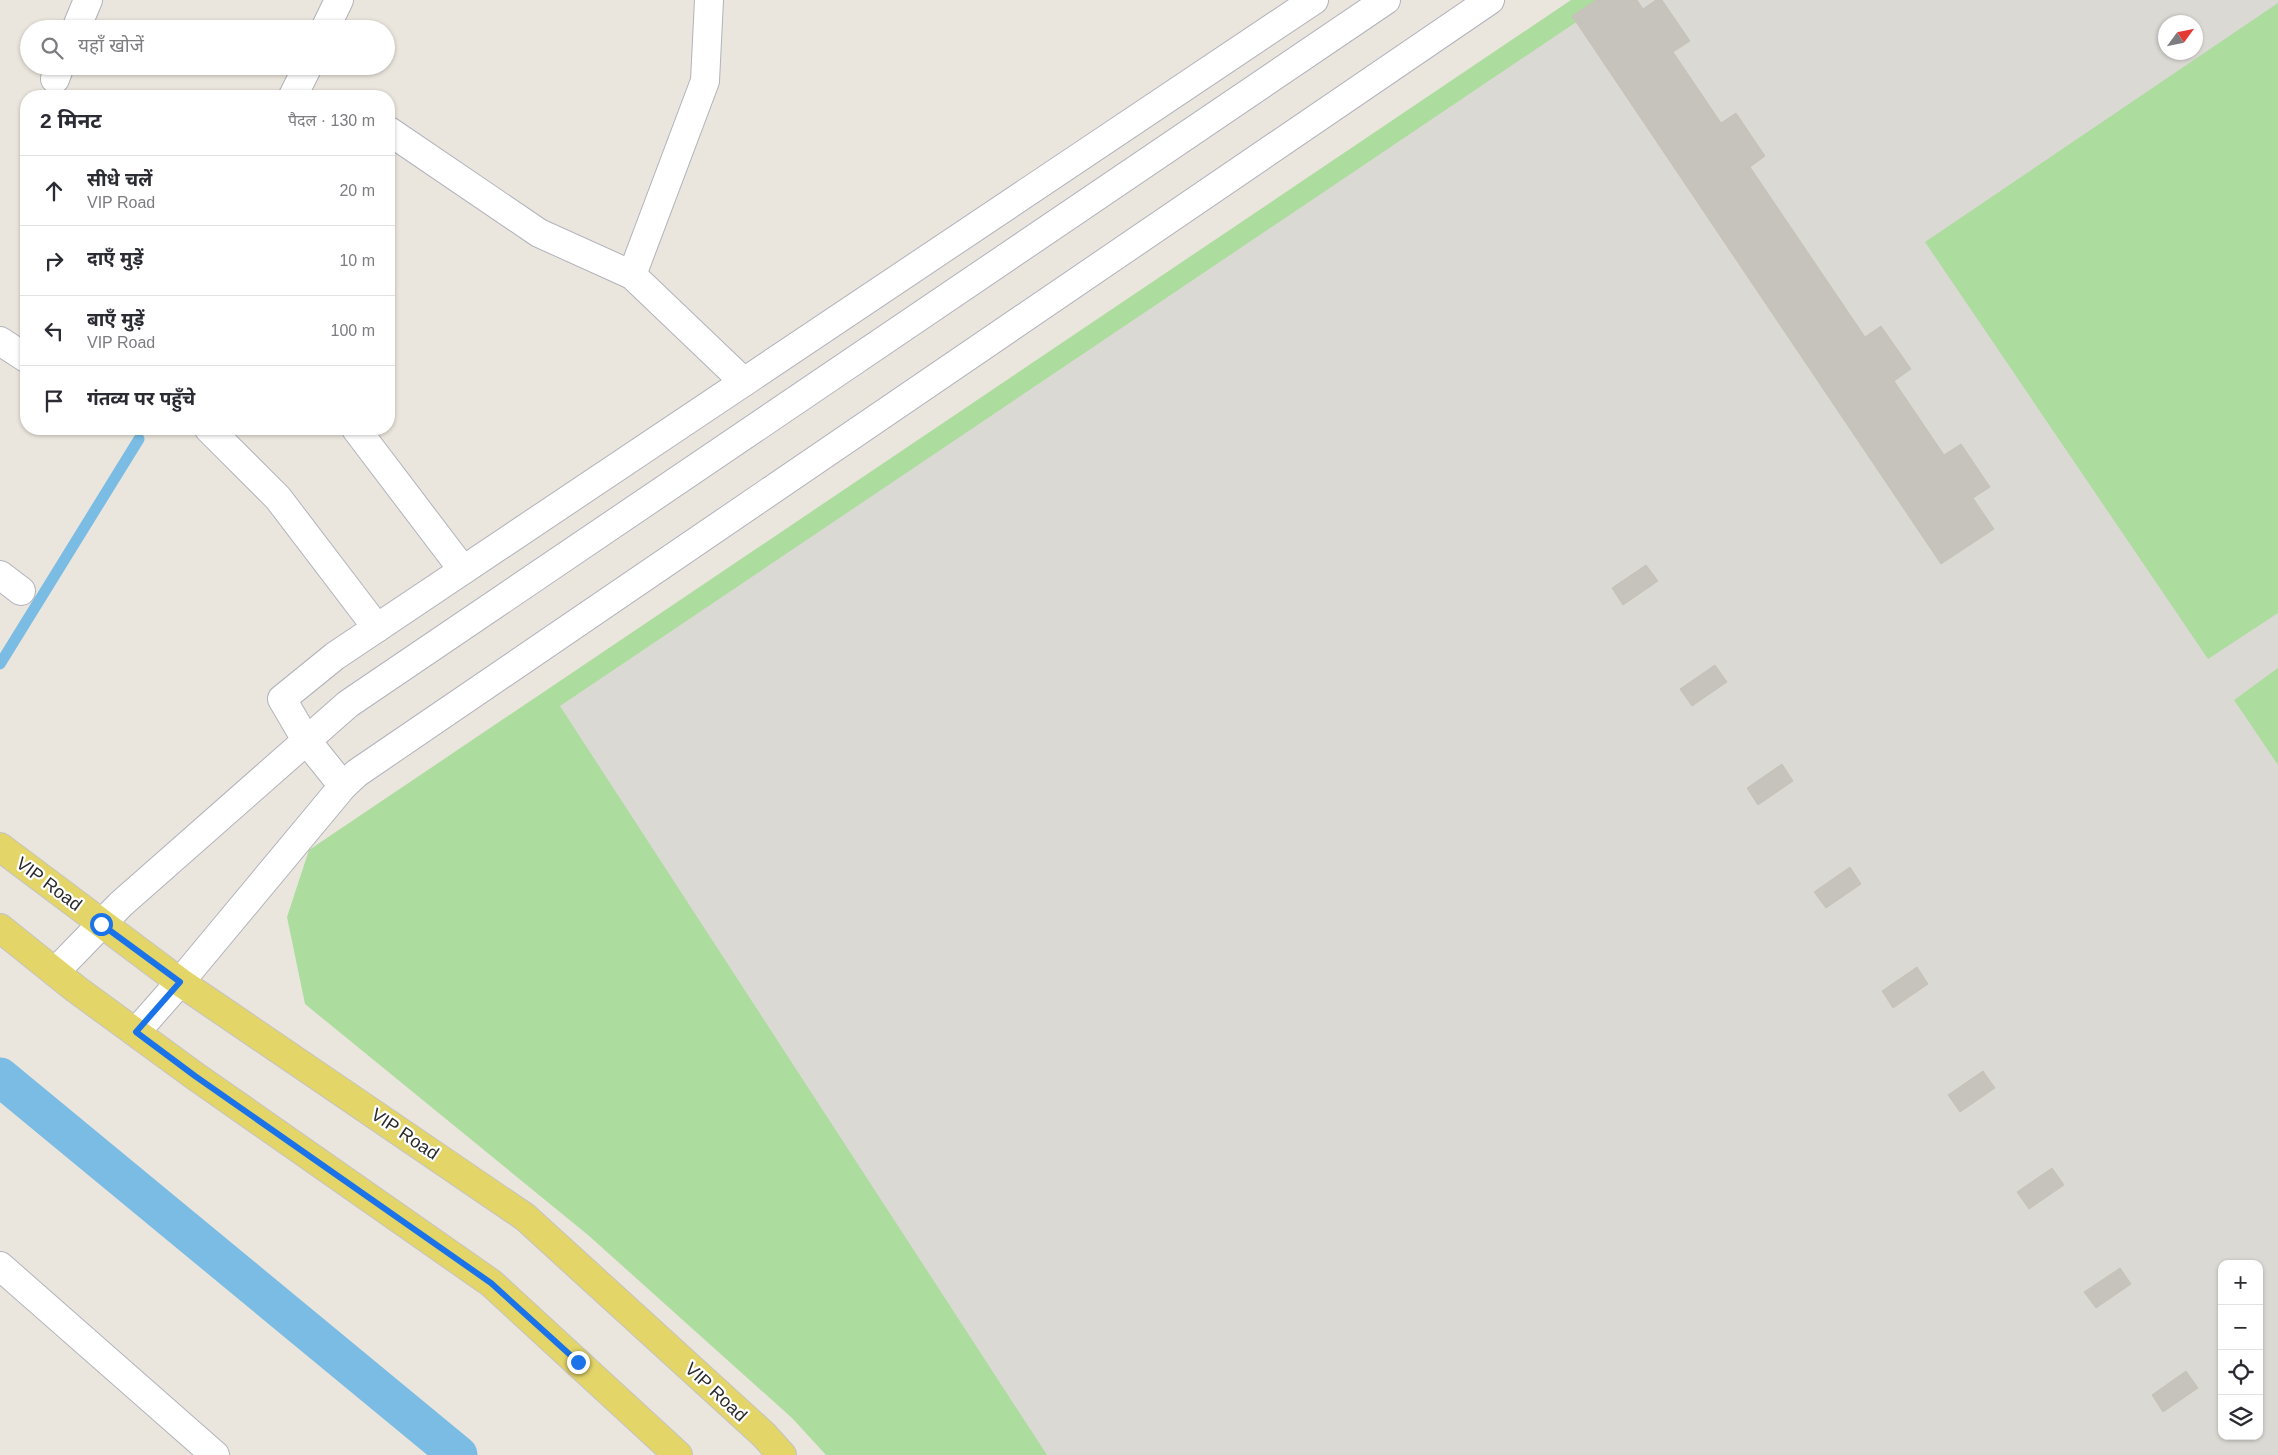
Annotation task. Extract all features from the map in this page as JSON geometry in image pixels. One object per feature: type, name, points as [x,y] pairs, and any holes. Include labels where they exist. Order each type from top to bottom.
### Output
[{"type":"main road","name":"VIP Road","points":[[0,847],[180,982],[525,1217],[782,1455]]},
{"type":"main road","points":[[0,928],[55,972],[195,1076],[491,1283],[678,1455]]},
{"type":"street","points":[[80,20],[88,0]]},
{"type":"street","points":[[330,20],[339,0]]},
{"type":"street","points":[[632,275],[705,81],[709,0]]},
{"type":"street","points":[[343,786],[306,740],[282,699],[336,656],[377,628],[1314,0]]},
{"type":"street","points":[[55,972],[101,924],[348,704],[1386,0]]},
{"type":"street","points":[[136,1032],[343,786],[365,768],[1490,0]]},
{"type":"street","points":[[395,135],[539,233],[632,275],[744,382]]},
{"type":"street","points":[[0,341],[20,354]]},
{"type":"street","points":[[218,435],[278,498],[377,628]]},
{"type":"street","points":[[361,435],[463,570]]},
{"type":"street","points":[[0,1266],[215,1455]]},
{"type":"green space","points":[[1571,0],[2278,0],[2278,1455],[826,1455],[792,1418],[588,1235],[305,1004],[287,917],[309,850]]},
{"type":"shaded area","points":[[1609,0],[2278,0],[2278,3],[2203,54],[2203,15],[2158,15],[2158,60],[2194,60],[1925,242],[2208,659],[2278,613],[2278,668],[2234,700],[2278,765],[2278,1455],[1047,1455],[560,706]]},
{"type":"building","points":[[1596,0],[1637,0],[1643,9],[1656,0],[1662,0],[1690,41],[1673,52],[1721,123],[1736,113],[1765,156],[1750,167],[1865,337],[1881,326],[1911,369],[1894,381],[1944,455],[1961,444],[1990,487],[1973,498],[1994,529],[1941,564],[1572,16]]},
{"type":"building","points":[[1646,565],[1658,581],[1623,605],[1612,588]]},
{"type":"building","points":[[1715,665],[1727,682],[1692,706],[1680,689]]},
{"type":"building","points":[[1782,764],[1793,781],[1758,805],[1747,788]]},
{"type":"building","points":[[1850,867],[1861,884],[1826,908],[1814,892]]},
{"type":"building","points":[[1917,967],[1928,984],[1893,1008],[1882,991]]},
{"type":"building","points":[[1983,1071],[1995,1088],[1960,1112],[1948,1095]]},
{"type":"building","points":[[2052,1168],[2064,1185],[2029,1209],[2017,1192]]},
{"type":"building","points":[[2120,1268],[2131,1284],[2096,1308],[2084,1292]]},
{"type":"building","points":[[2186,1371],[2198,1388],[2163,1412],[2152,1395]]},
{"type":"waterway","points":[[0,664],[139,439]]},
{"type":"waterway","points":[[0,1077],[458,1455]]},
{"type":"route","points":[[101,924],[180,982],[136,1032],[195,1076],[491,1283],[578,1362]]}]
